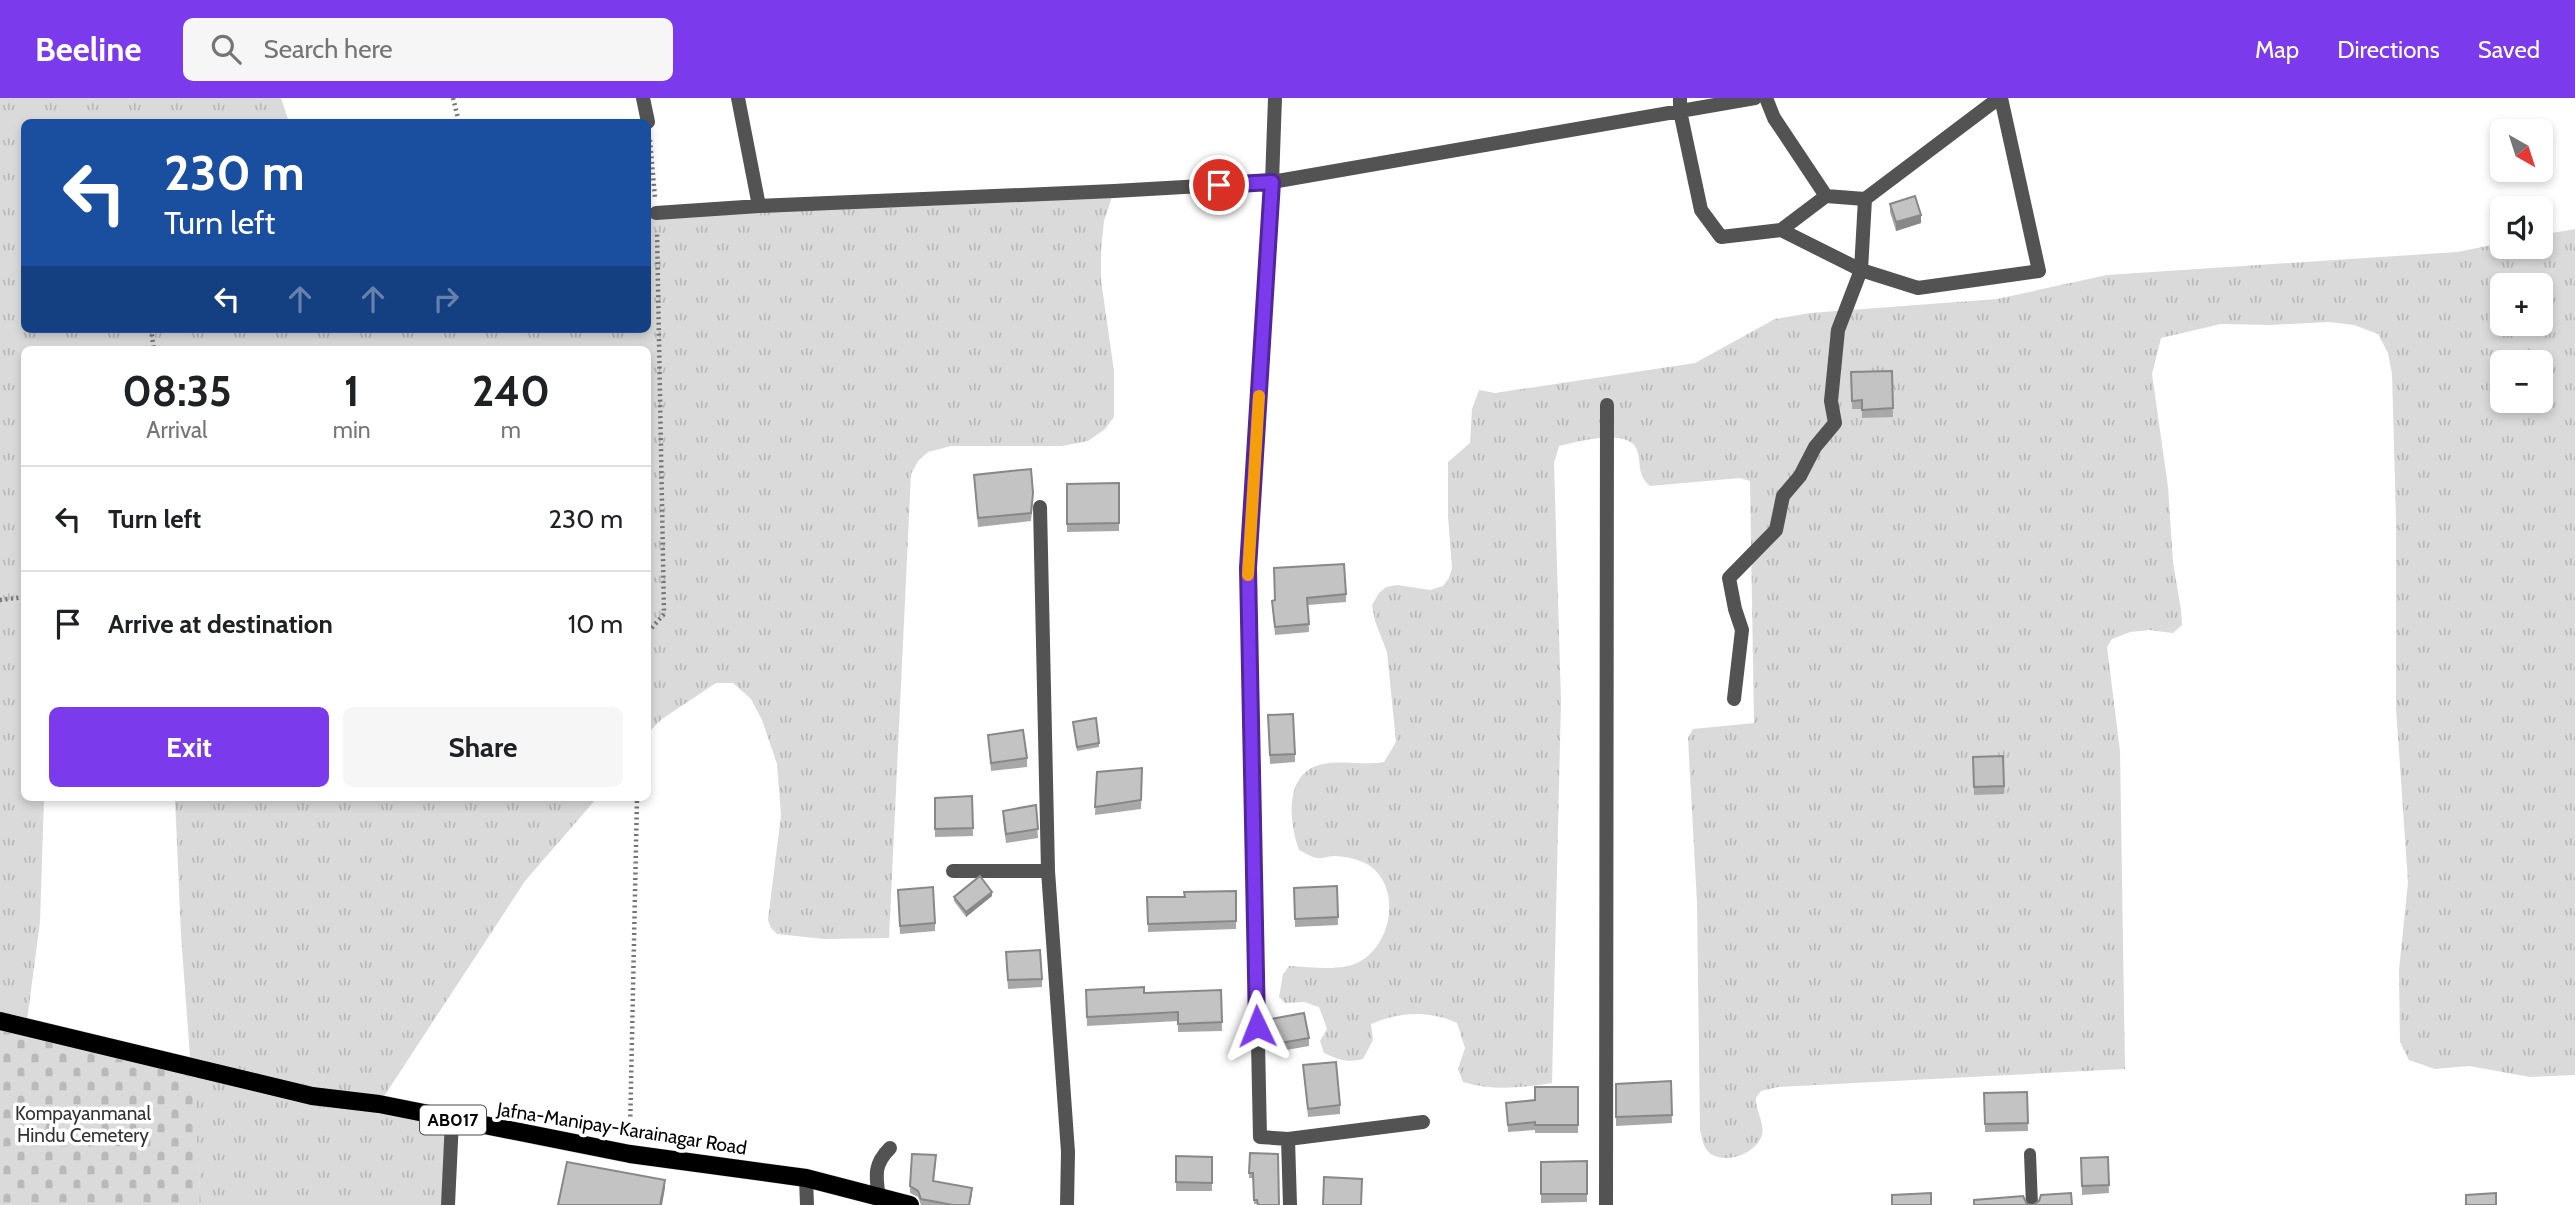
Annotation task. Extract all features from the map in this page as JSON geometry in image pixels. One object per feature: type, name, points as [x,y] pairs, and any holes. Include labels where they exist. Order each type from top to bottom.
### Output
[{"type":"main road","name":"Jafna-Manipay-Karainagar Road","points":[[0,1021],[312,1096],[379,1104],[630,1154],[806,1178],[910,1205]]},
{"type":"street","points":[[643,98],[647,119]]},
{"type":"street","points":[[738,98],[759,206]]},
{"type":"street","points":[[1275,98],[1248,568],[1260,1137],[1288,1139],[1423,1122]]},
{"type":"street","points":[[656,213],[1272,182],[1680,105],[1755,98]]},
{"type":"street","points":[[1766,98],[1774,118],[1826,196]]},
{"type":"street","points":[[1680,105],[1701,210],[1721,237],[1781,230],[1826,196],[1865,199],[2000,98],[2039,271],[1917,288],[1861,270],[1781,230]]},
{"type":"street","points":[[1734,699],[1742,630],[1729,578],[1776,530],[1783,496],[1800,476],[1815,447],[1835,423],[1831,401],[1838,330],[1861,270],[1865,199]]},
{"type":"street","points":[[1606,1205],[1607,405]]},
{"type":"street","points":[[1040,507],[1048,871],[1068,1152],[1067,1205]]},
{"type":"street","points":[[953,871],[1048,871]]},
{"type":"street","points":[[448,1205],[452,1120]]},
{"type":"street","points":[[1288,1139],[1290,1205]]},
{"type":"street","points":[[879,1199],[875,1171],[880,1158],[890,1148]]},
{"type":"street","points":[[806,1178],[807,1205]]},
{"type":"lane","points":[[2031,1154],[2032,1205]]},
{"type":"path","points":[[453,98],[457,119]]},
{"type":"path","points":[[651,156],[656,213],[664,614],[651,629]]},
{"type":"path","points":[[0,600],[21,597]]},
{"type":"path","points":[[630,1154],[637,801]]},
{"type":"green space","points":[[0,98],[281,98],[288,119],[21,119],[21,333],[651,333],[651,213],[1114,191],[1104,221],[1101,280],[1114,371],[1114,417],[1105,429],[1088,441],[1062,446],[951,446],[928,452],[918,461],[911,474],[889,938],[824,939],[777,934],[771,928],[768,920],[781,815],[777,764],[762,720],[751,699],[733,683],[716,683],[662,719],[651,730],[651,346],[21,346],[21,801],[44,801],[40,922],[26,1028],[0,1021]]},
{"type":"green space","points":[[2575,229],[2575,1075],[2530,1077],[2469,1066],[2435,1069],[2409,1060],[2400,1042],[2399,970],[2408,882],[2396,708],[2396,519],[2392,374],[2388,353],[2378,334],[2354,325],[2329,322],[2221,324],[2161,338],[2152,374],[2168,487],[2173,562],[2182,625],[2173,633],[2149,630],[2130,632],[2112,639],[2107,647],[2120,751],[2125,1069],[1778,1087],[1761,1091],[1756,1098],[1763,1130],[1754,1147],[1740,1155],[1725,1158],[1711,1154],[1706,1149],[1700,1130],[1697,902],[1688,738],[1693,729],[1754,723],[1750,481],[1740,478],[1650,486],[1641,473],[1637,450],[1632,443],[1614,438],[1589,439],[1559,446],[1554,463],[1561,701],[1552,1083],[1508,1088],[1463,1082],[1458,1069],[1465,1048],[1457,1023],[1425,1014],[1392,1017],[1371,1024],[1373,1040],[1363,1059],[1339,1059],[1324,1053],[1320,1041],[1327,1029],[1319,1007],[1304,1002],[1285,1003],[1279,997],[1283,974],[1289,966],[1334,968],[1362,960],[1374,950],[1388,922],[1387,891],[1381,877],[1370,866],[1343,857],[1316,858],[1299,850],[1293,827],[1292,801],[1300,779],[1308,770],[1327,763],[1384,762],[1396,742],[1387,652],[1372,605],[1386,587],[1397,585],[1430,590],[1443,586],[1449,578],[1452,568],[1448,462],[1470,443],[1472,409],[1479,390],[1495,393],[1695,363],[1775,319],[1810,313],[1997,299],[2107,275],[2457,252],[2490,245],[2490,259],[2553,259],[2553,233]]},
{"type":"green space","points":[[175,801],[594,801],[525,881],[379,1104],[452,1120],[448,1205],[201,1205],[181,935]]},
{"type":"green space","name":"Kompayanmanal Hindu Cemetery","points":[[0,1021],[192,1066],[201,1205],[0,1205]]},
{"type":"building","points":[[1915,196],[1921,215],[1896,222],[1890,204]]},
{"type":"building","points":[[1892,371],[1893,408],[1862,410],[1862,400],[1852,401],[1851,372]]},
{"type":"building","points":[[1031,469],[1031,513],[978,518],[974,475]]},
{"type":"building","points":[[1119,483],[1119,523],[1067,524],[1067,484]]},
{"type":"building","points":[[1344,564],[1346,594],[1307,598],[1309,624],[1275,627],[1272,601],[1275,600],[1274,568]]},
{"type":"building","points":[[1293,714],[1295,754],[1270,755],[1268,715]]},
{"type":"building","points":[[1096,718],[1099,743],[1077,747],[1073,722]]},
{"type":"building","points":[[1023,730],[1027,758],[991,763],[988,735]]},
{"type":"building","points":[[2003,756],[2004,786],[1974,787],[1973,757]]},
{"type":"building","points":[[1142,768],[1141,800],[1095,807],[1097,772]]},
{"type":"building","points":[[972,796],[973,828],[935,829],[935,798]]},
{"type":"building","points":[[1036,805],[1038,829],[1006,834],[1003,811]]},
{"type":"building","points":[[980,876],[992,892],[966,912],[954,897]]},
{"type":"building","points":[[1337,886],[1338,917],[1295,919],[1294,888]]},
{"type":"building","points":[[933,887],[935,923],[900,926],[898,890]]},
{"type":"building","points":[[1236,891],[1236,921],[1148,924],[1147,897],[1185,897],[1184,892]]},
{"type":"building","points":[[1040,950],[1042,979],[1008,980],[1006,952]]},
{"type":"building","points":[[1144,987],[1144,993],[1221,990],[1222,1022],[1178,1024],[1178,1012],[1087,1017],[1086,990]]},
{"type":"building","points":[[1304,1013],[1309,1038],[1275,1044],[1271,1019]]},
{"type":"building","points":[[1336,1062],[1340,1105],[1308,1109],[1303,1065]]},
{"type":"building","points":[[1671,1081],[1672,1115],[1616,1117],[1616,1084]]},
{"type":"building","points":[[1535,1087],[1578,1087],[1578,1125],[1535,1125],[1535,1122],[1508,1125],[1506,1103],[1535,1100]]},
{"type":"building","points":[[2027,1092],[2028,1123],[1985,1124],[1984,1093]]},
{"type":"building","points":[[1250,1153],[1278,1154],[1279,1205],[1258,1205],[1257,1200],[1254,1200],[1253,1173],[1249,1173]]},
{"type":"building","points":[[912,1154],[936,1155],[933,1181],[972,1188],[969,1205],[921,1199],[918,1191],[910,1186]]},
{"type":"building","points":[[1176,1156],[1212,1157],[1212,1183],[1176,1182]]},
{"type":"building","points":[[2108,1157],[2109,1185],[2082,1186],[2081,1158]]},
{"type":"building","points":[[1587,1161],[1587,1194],[1541,1194],[1541,1162]]},
{"type":"building","points":[[567,1162],[665,1180],[660,1205],[558,1205]]},
{"type":"building","points":[[1324,1177],[1362,1179],[1361,1205],[1323,1205]]},
{"type":"building","points":[[1931,1193],[1931,1205],[1892,1205],[1892,1195]]},
{"type":"building","points":[[2071,1193],[2072,1205],[2033,1205],[2039,1201],[2041,1195]]},
{"type":"building","points":[[2496,1193],[2496,1205],[2466,1205],[2466,1195]]},
{"type":"building","points":[[2023,1196],[2027,1204],[2032,1205],[1974,1205],[1974,1200]]},
{"type":"slow traffic","points":[[1248,575],[1259,396]]},
{"type":"route","points":[[1219,185],[1272,182],[1248,568],[1257,1026]]}]
